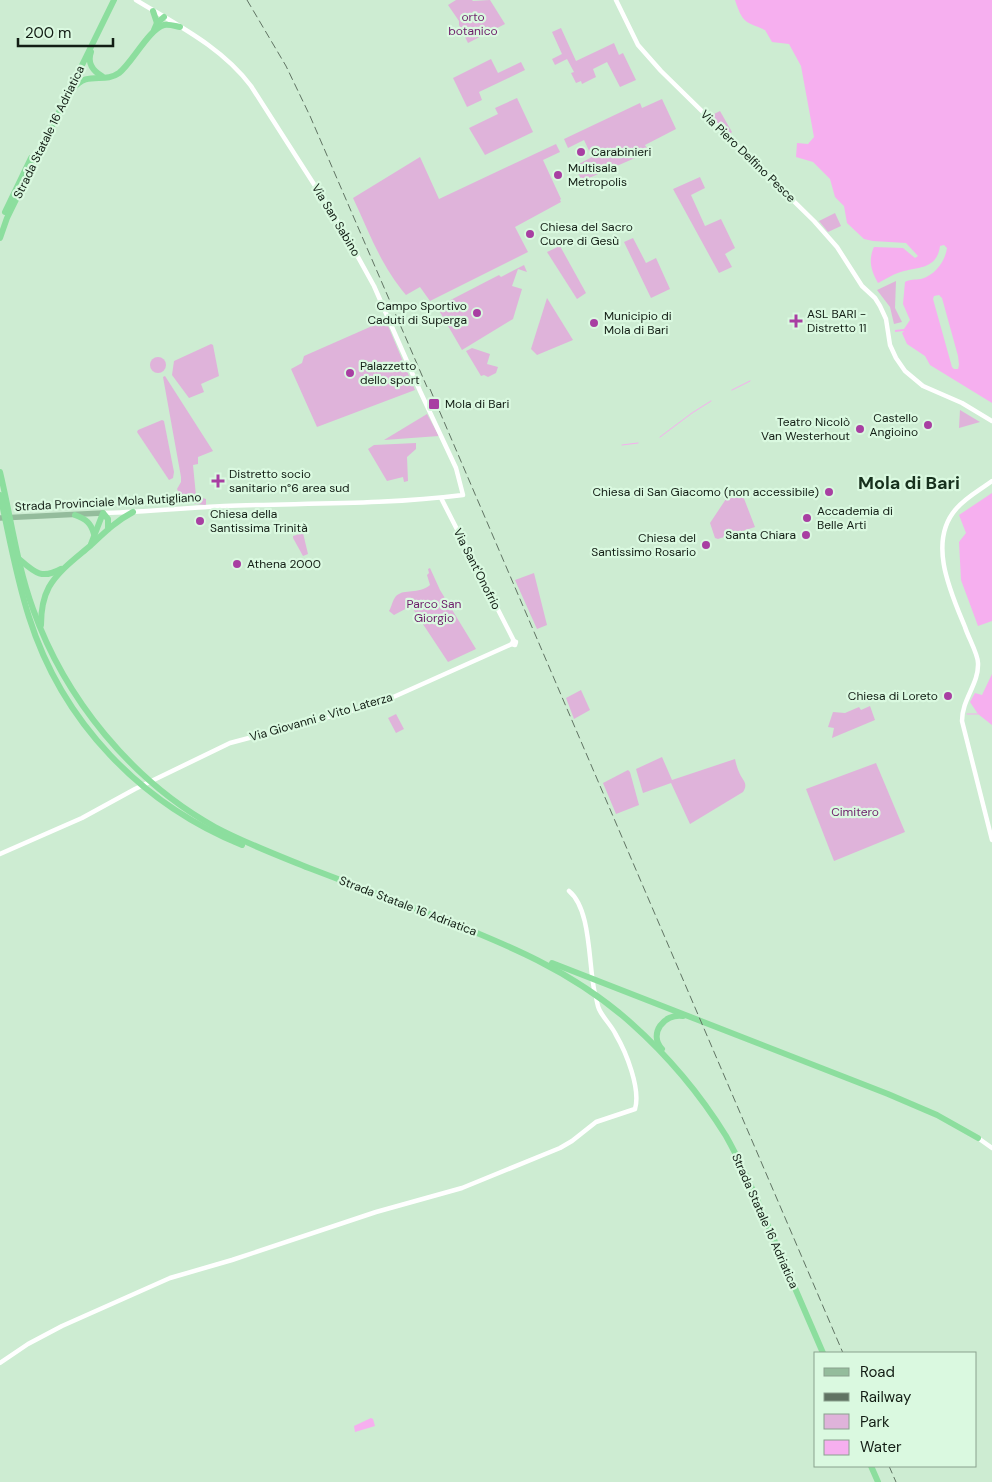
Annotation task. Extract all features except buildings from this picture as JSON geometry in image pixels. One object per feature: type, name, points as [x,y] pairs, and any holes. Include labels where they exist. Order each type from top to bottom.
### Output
[{"type":"highway","points":[[103,77],[92,68],[89,56],[110,14],[111,1]]},
{"type":"highway","name":"Strada Statale 16 Adriatica","points":[[0,238],[6,218],[111,1]]},
{"type":"highway","name":"Strada Statale 16 Adriatica","points":[[0,225],[111,1]]},
{"type":"highway","points":[[154,11],[159,24]]},
{"type":"highway","points":[[44,140],[52,131],[75,86],[88,78],[110,77],[119,73],[154,32],[164,17]]},
{"type":"highway","points":[[159,24],[180,27]]},
{"type":"highway","name":"Strada Statale 16 Adriatica","points":[[0,472],[28,617],[49,667],[82,723],[107,753],[143,787],[209,830],[511,951],[602,1000],[648,1040],[672,1065],[696,1093],[725,1135],[745,1173],[823,1352]]},
{"type":"highway","name":"Strada Statale 16 Adriatica","points":[[0,495],[5,505]]},
{"type":"highway","points":[[19,559],[43,575],[52,574],[64,568],[108,529],[133,512]]},
{"type":"highway","points":[[91,545],[104,514],[108,518],[108,529]]},
{"type":"highway","points":[[75,515],[88,522],[94,534]]},
{"type":"highway","name":"Strada Statale 16 Adriatica","points":[[11,532],[28,593],[41,628],[63,674],[99,726],[142,775],[178,804],[213,826],[245,842],[471,930],[524,953],[562,973],[593,996],[602,1008],[643,1040],[667,1064],[695,1098],[730,1153],[751,1195],[818,1352]]},
{"type":"highway","points":[[41,628],[43,600],[64,568]]},
{"type":"highway","points":[[524,953],[590,976],[597,981],[916,1105],[978,1138]]},
{"type":"highway","points":[[696,1020],[679,1015],[666,1018],[661,1024],[656,1038],[658,1045],[687,1077],[696,1093]]},
{"type":"highway","points":[[866,1467],[873,1482]]},
{"type":"highway","points":[[871,1467],[878,1482]]},
{"type":"main road","name":"Strada Provinciale Mola Rutigliano","points":[[0,518],[104,514]]},
{"type":"street","name":"Via San Sabino","points":[[136,0],[220,53],[245,78],[342,228],[374,286],[420,392],[456,468],[463,495]]},
{"type":"street","name":"Via Piero Delfino Pesce","points":[[616,0],[638,45],[661,72],[820,227],[837,247],[862,286],[875,298],[882,309],[886,319],[890,345],[899,363],[908,374],[922,386],[958,401],[992,421]]},
{"type":"street","points":[[992,481],[956,508],[946,524],[942,544],[949,590],[978,661],[974,686],[964,703],[962,712],[964,729],[992,840]]},
{"type":"street","name":"Strada Provinciale Mola Rutigliano","points":[[104,514],[217,506],[297,505],[441,498],[463,495]]},
{"type":"street","name":"Via Sant'Onofrio","points":[[441,498],[513,642]]},
{"type":"street","name":"Via Giovanni e Vito Laterza","points":[[0,854],[82,818],[158,777],[230,742],[380,702],[513,642]]},
{"type":"street","points":[[0,1363],[28,1344],[62,1326],[158,1283],[376,1212],[462,1188],[560,1148],[578,1137],[596,1122],[635,1109],[633,1076],[618,1036],[602,1008],[590,976],[580,905],[576,897],[569,892]]},
{"type":"street","points":[[978,1138],[992,1148]]},
{"type":"green space","name":"orto botanico","points":[[456,0],[490,0],[505,24],[468,43],[459,25],[459,21],[448,5]]},
{"type":"green space","points":[[561,28],[576,61],[614,43],[619,55],[623,53],[636,80],[620,87],[607,62],[593,69],[596,77],[582,84],[581,81],[576,83],[571,73],[574,72],[567,59],[555,65],[552,59],[562,54],[552,32]]},
{"type":"green space","points":[[491,59],[498,73],[521,62],[525,70],[479,92],[482,100],[467,107],[453,78]]},
{"type":"green space","points":[[517,98],[533,132],[485,155],[469,128],[498,114],[495,108]]},
{"type":"green space","points":[[662,99],[676,129],[645,145],[649,152],[582,181],[575,166],[592,157],[584,140],[568,148],[564,139],[640,103],[642,108]]},
{"type":"green space","points":[[720,111],[732,132],[729,135],[710,116]]},
{"type":"green space","points":[[556,144],[560,152],[543,160],[561,202],[515,227],[528,252],[430,301],[420,287],[406,295],[382,260],[353,198],[420,157],[439,199]]},
{"type":"green space","points":[[700,177],[705,188],[691,195],[705,226],[721,219],[735,248],[725,254],[732,267],[719,273],[673,189]]},
{"type":"green space","points":[[835,213],[841,226],[828,232],[819,221]]},
{"type":"green space","points":[[633,238],[646,263],[656,258],[670,289],[651,298],[624,242]]},
{"type":"green space","points":[[560,246],[586,293],[577,299],[547,252]]},
{"type":"green space","name":"Campo Sportivo Caduti di Superga","points":[[524,265],[527,272],[518,269],[512,286],[522,289],[513,319],[462,350],[437,307],[499,275],[501,277]]},
{"type":"green space","points":[[896,281],[895,308],[902,322],[894,324],[890,307],[877,290]]},
{"type":"green space","points":[[547,298],[573,340],[537,355],[531,349]]},
{"type":"green space","name":"Palazzetto dello sport","points":[[386,321],[415,390],[317,427],[291,369],[302,363],[304,356]]},
{"type":"green space","points":[[211,344],[213,345],[219,376],[201,384],[204,392],[189,398],[172,375],[174,361]]},
{"type":"green space","points":[[472,348],[490,354],[487,364],[498,367],[496,373],[488,377],[481,376],[466,351]]},
{"type":"green space","points":[[155,357],[161,357],[166,362],[164,371],[155,373],[150,368],[150,362]]},
{"type":"green space","points":[[165,376],[213,451],[198,457],[198,464],[193,465],[196,496],[206,499],[206,505],[188,502],[177,489],[181,482],[181,477],[163,377]]},
{"type":"green space","points":[[960,410],[980,422],[959,428]]},
{"type":"green space","points":[[427,414],[439,436],[384,440]]},
{"type":"green space","points":[[162,420],[164,421],[174,472],[173,478],[169,480],[137,432]]},
{"type":"green space","points":[[416,443],[416,449],[407,457],[408,481],[404,482],[403,477],[387,481],[368,449],[374,445]]},
{"type":"green space","points":[[732,490],[740,497],[743,496],[755,527],[718,539],[715,538],[710,523]]},
{"type":"green space","points":[[303,533],[308,554],[303,556],[293,536]]},
{"type":"green space","name":"Parco San Giorgio","points":[[430,568],[440,590],[476,649],[448,662],[411,606],[394,615],[389,611],[396,596],[403,592],[421,590],[430,585],[427,575]]},
{"type":"green space","points":[[534,573],[547,625],[537,629],[515,580]]},
{"type":"green space","points":[[581,690],[590,710],[574,719],[566,698]]},
{"type":"green space","points":[[870,706],[875,720],[832,738],[834,728],[828,727],[833,712],[845,713],[859,707],[861,710]]},
{"type":"green space","points":[[396,714],[404,729],[396,733],[388,718]]},
{"type":"green space","points":[[662,757],[672,780],[735,759],[745,784],[745,789],[690,824],[671,783],[643,793],[636,769]]},
{"type":"green space","name":"Cimitero","points":[[876,763],[905,832],[834,861],[806,789]]},
{"type":"green space","points":[[628,770],[639,805],[616,814],[603,783]]},
{"type":"water","points":[[735,0],[992,0],[992,403],[930,365],[925,356],[907,344],[902,333],[904,331],[895,332],[895,330],[904,329],[910,320],[903,304],[905,282],[921,279],[935,271],[942,263],[947,248],[944,245],[940,246],[932,263],[901,272],[878,283],[871,265],[874,247],[903,248],[915,258],[918,256],[906,243],[864,239],[847,223],[844,206],[835,197],[830,179],[813,162],[796,157],[797,143],[808,144],[814,137],[801,66],[789,44],[772,42],[765,30],[743,18]],"holes":[[[939,295],[942,298],[958,356],[958,369],[952,367],[933,299],[934,296]]]},
{"type":"water","points":[[992,493],[992,621],[978,626],[961,580],[959,542],[966,533],[959,515]]},
{"type":"water","points":[[992,674],[992,725],[978,714],[970,702],[975,693],[982,695]]},
{"type":"water","points":[[371,1418],[375,1426],[355,1432],[354,1426]]},
{"type":"waterway","points":[[732,390],[750,381]]},
{"type":"waterway","points":[[660,437],[711,401]]},
{"type":"waterway","points":[[622,445],[638,443]]},
{"type":"waterway","points":[[967,714],[978,714]]},
{"type":"railway","points":[[247,0],[286,66],[310,116],[427,387]]},
{"type":"railway","points":[[430,389],[843,1352]]},
{"type":"railway","points":[[889,1467],[896,1482]]},
{"type":"place","name":"Carabinieri","points":[[581,152]]},
{"type":"place","name":"Multisala Metropolis","points":[[558,175]]},
{"type":"place","name":"Chiesa del Sacro Cuore di Gesù","points":[[530,234]]},
{"type":"place","name":"Campo Sportivo Caduti di Superga","points":[[477,313]]},
{"type":"place","name":"ASL BARI - Distretto 11","points":[[796,321]]},
{"type":"place","name":"Municipio di Mola di Bari","points":[[594,323]]},
{"type":"place","name":"Palazzetto dello sport","points":[[350,373]]},
{"type":"place","name":"Mola di Bari","points":[[434,404]]},
{"type":"place","name":"Castello Angioino","points":[[928,425]]},
{"type":"place","name":"Teatro Nicolò Van Westerhout","points":[[860,429]]},
{"type":"place","name":"Distretto socio sanitario n°6 area sud","points":[[218,481]]},
{"type":"place","name":"Chiesa di San Giacomo (non accessibile)","points":[[829,492]]},
{"type":"place","name":"Accademia di Belle Arti","points":[[807,518]]},
{"type":"place","name":"Chiesa della Santissima Trinità","points":[[200,521]]},
{"type":"place","name":"Santa Chiara","points":[[806,535]]},
{"type":"place","name":"Chiesa del Santissimo Rosario","points":[[706,545]]},
{"type":"place","name":"Athena 2000","points":[[237,564]]},
{"type":"place","name":"Chiesa di Loreto","points":[[948,696]]},
{"type":"district","name":"Mola di Bari","points":[[909,483]]}]
